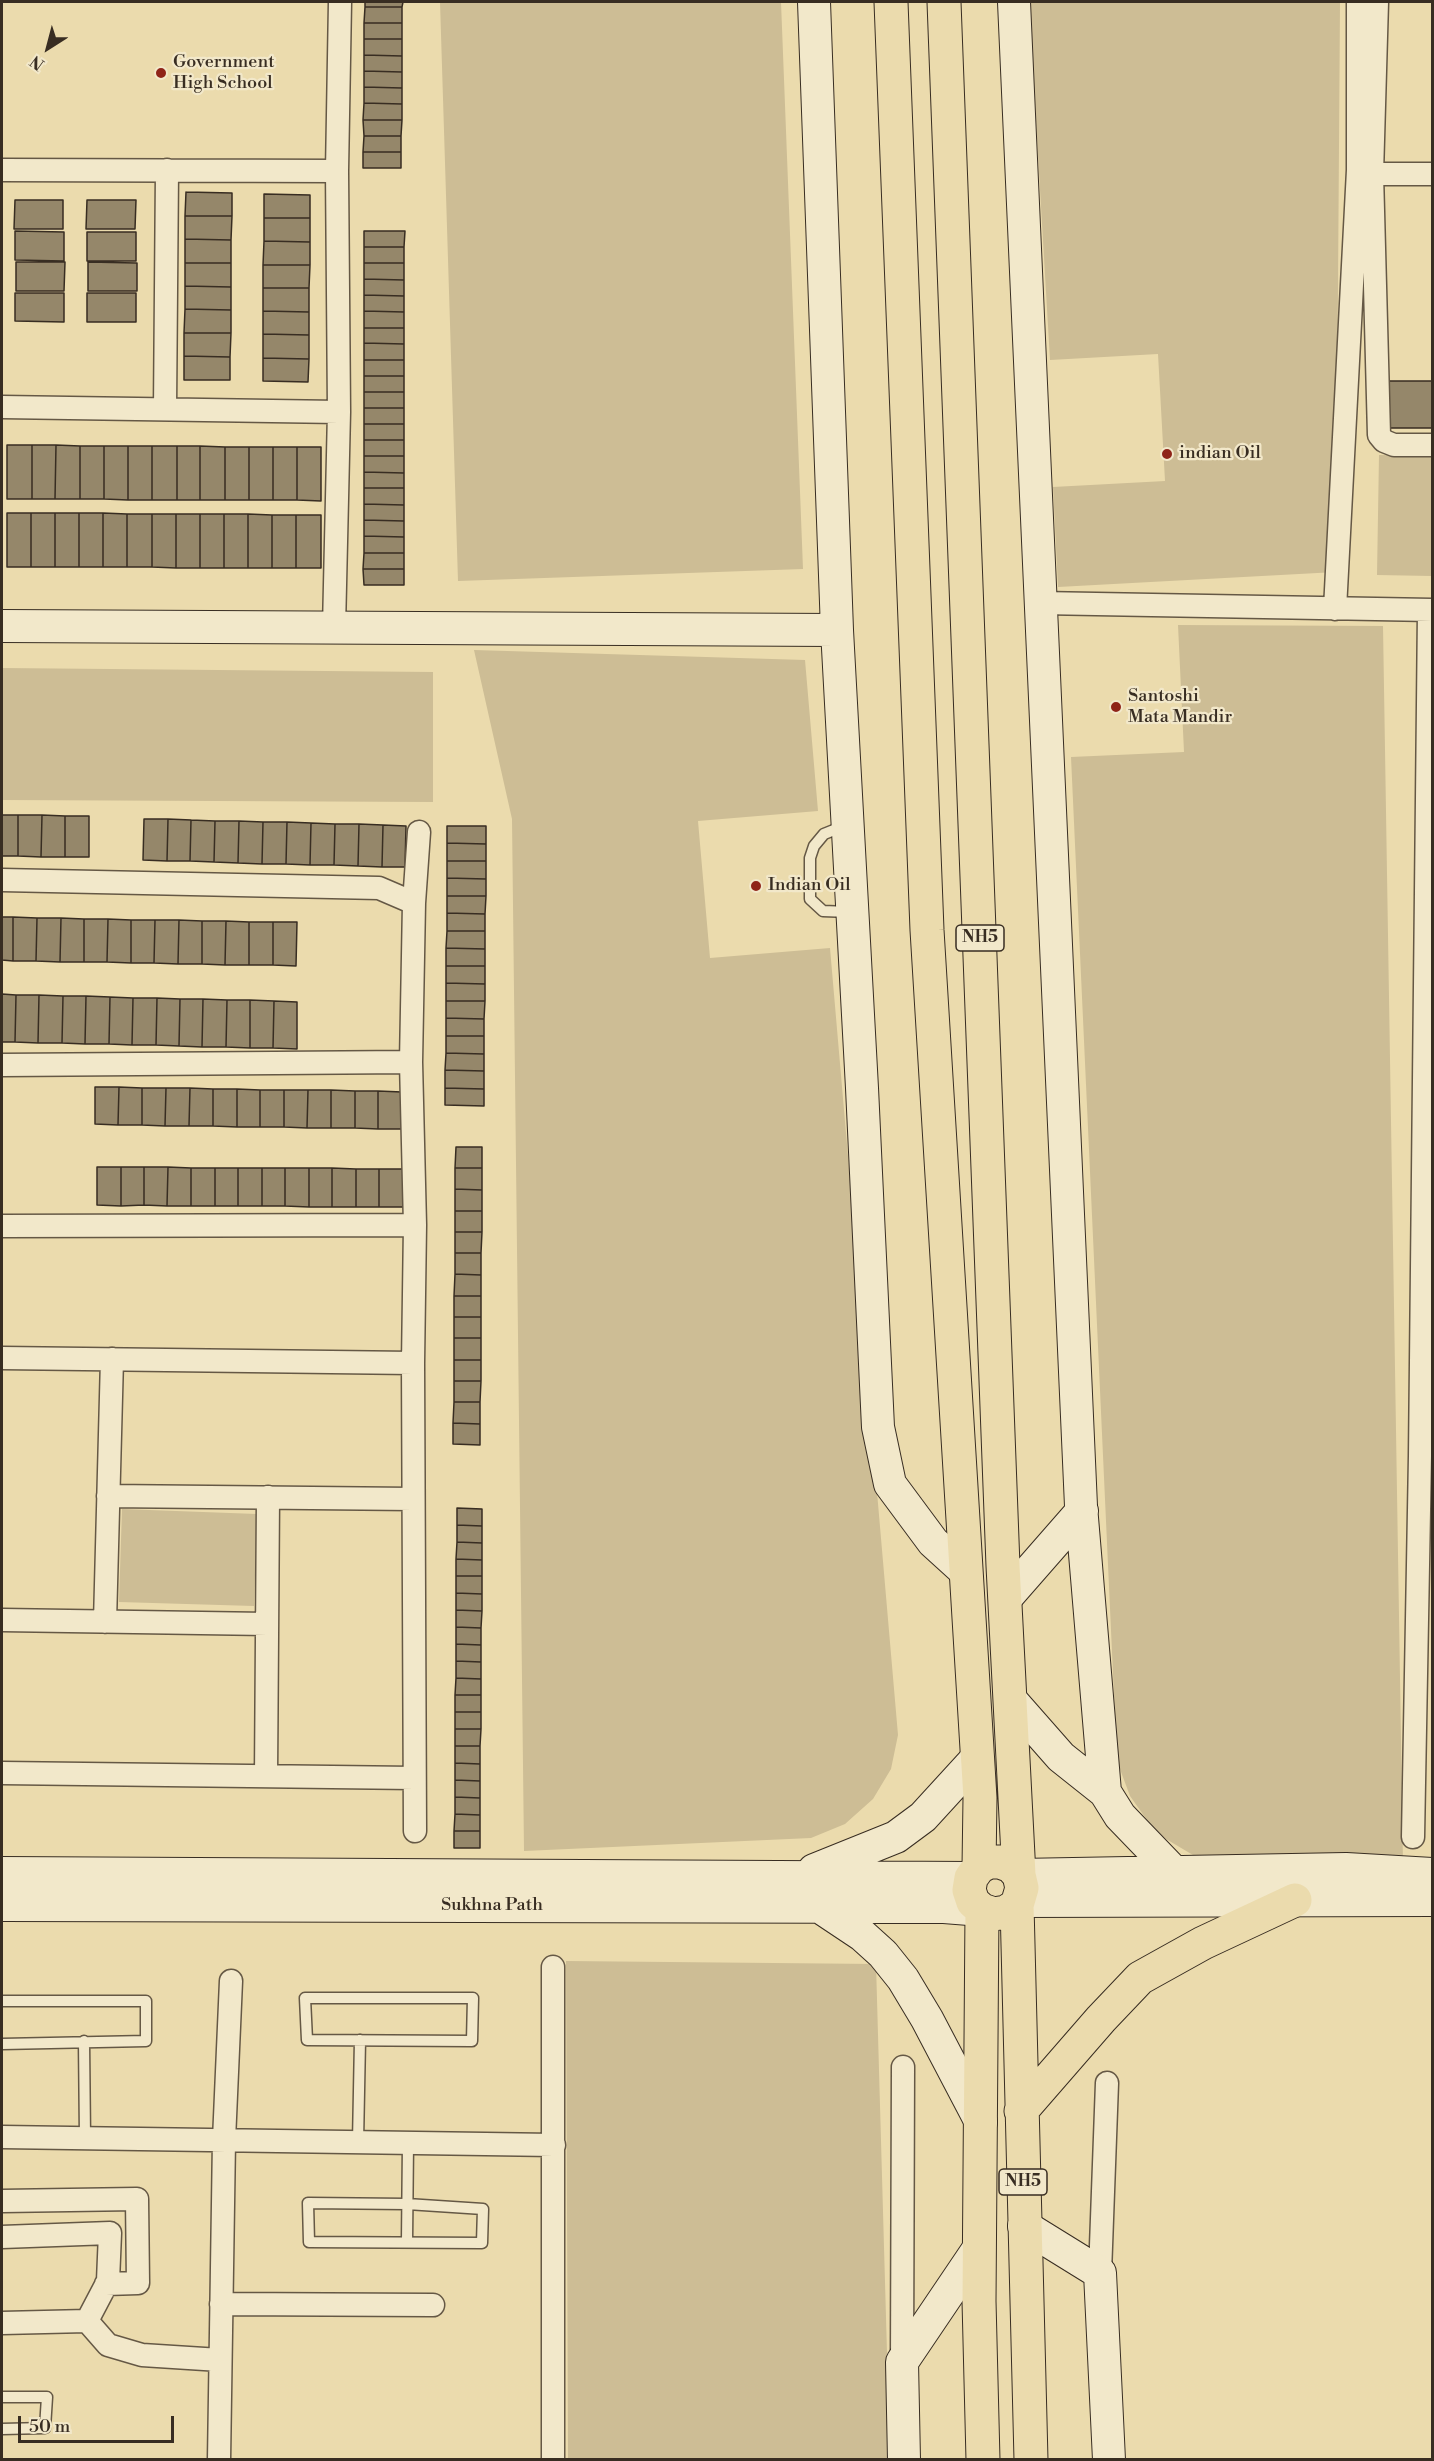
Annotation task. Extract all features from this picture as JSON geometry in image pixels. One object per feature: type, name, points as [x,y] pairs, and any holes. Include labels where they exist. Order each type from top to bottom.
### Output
[{"type":"highway","name":"NH5","points":[[891,2],[926,918],[980,1798],[975,1873],[969,1890],[973,1902],[982,1910],[979,2248],[983,2460]]},
{"type":"highway","name":"NH5","points":[[944,2],[1018,1893],[1021,2111],[1031,2460]]},
{"type":"highway","points":[[975,1873],[989,1862],[1000,1862],[1011,1866],[1018,1893],[1006,1912],[994,1914],[982,1910]]},
{"type":"highway","points":[[1021,2111],[1140,1978],[1203,1943],[1295,1900]]},
{"type":"street","points":[[334,628],[339,412],[337,171],[340,2]]},
{"type":"street","points":[[814,2],[837,630],[878,1427],[890,1484],[933,1542],[966,1572]]},
{"type":"street","points":[[1014,2],[1082,1511],[1105,1792]]},
{"type":"street","points":[[1335,609],[1358,170],[1358,2]]},
{"type":"street","points":[[1377,2],[1372,174],[1378,435],[1384,441],[1394,445],[1432,445]]},
{"type":"street","points":[[2,170],[337,171]]},
{"type":"street","points":[[165,409],[167,170]]},
{"type":"street","points":[[1372,174],[1432,174]]},
{"type":"street","points":[[2,407],[339,412]]},
{"type":"street","points":[[1040,603],[1431,610],[1423,1778],[1413,1837]]},
{"type":"street","points":[[2,626],[837,630]]},
{"type":"street","points":[[415,1831],[413,1363],[415,1225],[411,1062],[414,903],[419,832]]},
{"type":"street","points":[[2,880],[380,888],[414,903]]},
{"type":"street","points":[[2,1065],[411,1062]]},
{"type":"street","points":[[2,1226],[415,1225]]},
{"type":"street","points":[[2,1358],[413,1363]]},
{"type":"street","points":[[105,1622],[112,1359]]},
{"type":"street","points":[[108,1496],[413,1499]]},
{"type":"street","points":[[266,1776],[268,1497]]},
{"type":"street","points":[[1005,1599],[1082,1511]]},
{"type":"street","points":[[2,1620],[267,1624]]},
{"type":"street","points":[[1010,1700],[1061,1757],[1105,1792],[1120,1816],[1174,1872]]},
{"type":"street","points":[[794,1877],[850,1857],[896,1837],[923,1817],[977,1758]]},
{"type":"street","points":[[2,1773],[414,1778]]},
{"type":"street","points":[[1018,1893],[1174,1872],[1346,1869],[1432,1874]]},
{"type":"street","name":"Sukhna Path","points":[[2,1873],[794,1877],[975,1873]]},
{"type":"street","points":[[1018,1893],[1295,1900],[1432,1900]]},
{"type":"street","name":"Sukhna Path","points":[[2,1905],[944,1907],[982,1910]]},
{"type":"street","points":[[820,1907],[862,1935],[883,1954],[903,1979],[933,2030],[981,2122]]},
{"type":"street","points":[[553,1967],[553,2460]]},
{"type":"street","points":[[219,2460],[224,2140],[231,1981]]},
{"type":"street","points":[[903,2067],[904,2460]]},
{"type":"street","points":[[1107,2083],[1100,2273],[1109,2460]]},
{"type":"street","points":[[2,2137],[554,2145]]},
{"type":"street","points":[[2,2201],[137,2199],[138,2283],[106,2284]]},
{"type":"street","points":[[1024,2226],[1100,2273]]},
{"type":"street","points":[[2,2237],[110,2233],[108,2280],[87,2321]]},
{"type":"street","points":[[902,2362],[979,2248]]},
{"type":"street","points":[[221,2304],[433,2305]]},
{"type":"street","points":[[87,2321],[108,2345],[142,2355],[220,2360]]},
{"type":"street","points":[[2,2324],[87,2321]]},
{"type":"lane","points":[[847,824],[824,834],[814,846],[810,858],[810,899],[824,911],[852,912]]},
{"type":"lane","points":[[305,1998],[473,1998],[471,2041],[360,2040],[307,2040],[305,1998]]},
{"type":"lane","points":[[2,2001],[146,2001],[146,2041],[2,2044]]},
{"type":"lane","points":[[358,2142],[360,2040]]},
{"type":"lane","points":[[84,2042],[85,2138]]},
{"type":"lane","points":[[407,2241],[408,2143]]},
{"type":"lane","points":[[308,2203],[407,2204],[483,2209],[482,2243],[309,2241],[308,2203]]},
{"type":"lane","points":[[2,2397],[47,2397],[45,2428],[2,2429]]},
{"type":"shaded area","points":[[440,2],[781,2],[803,569],[458,581]]},
{"type":"shaded area","points":[[1029,2],[1340,2],[1336,572],[1058,587],[1053,487],[1165,481],[1158,354],[1050,360]]},
{"type":"shaded area","points":[[1379,455],[1432,456],[1432,576],[1377,575]]},
{"type":"shaded area","points":[[1178,625],[1383,626],[1403,1863],[1198,1858],[1166,1839],[1152,1827],[1130,1796],[1117,1761],[1071,757],[1184,752]]},
{"type":"shaded area","points":[[474,650],[805,660],[818,811],[698,821],[710,958],[830,948],[898,1735],[891,1769],[873,1799],[845,1824],[811,1838],[524,1851],[512,819]]},
{"type":"shaded area","points":[[2,668],[433,672],[433,802],[2,800]]},
{"type":"shaded area","points":[[122,1509],[257,1514],[254,1606],[119,1602]]},
{"type":"shaded area","points":[[566,1961],[876,1964],[890,2459],[568,2459]]},
{"type":"building","points":[[365,2],[403,2],[402,7],[365,7]]},
{"type":"building","points":[[365,7],[402,7],[402,23],[364,23]]},
{"type":"building","points":[[364,23],[402,23],[402,39],[364,39]]},
{"type":"building","points":[[364,39],[402,39],[402,56],[364,55]]},
{"type":"building","points":[[364,55],[402,56],[402,72],[364,71]]},
{"type":"building","points":[[364,71],[402,72],[402,88],[364,87]]},
{"type":"building","points":[[364,87],[402,88],[402,104],[364,103]]},
{"type":"building","points":[[364,103],[402,104],[402,120],[363,120]]},
{"type":"building","points":[[363,120],[402,120],[401,136],[364,136]]},
{"type":"building","points":[[364,136],[401,136],[401,152],[363,152]]},
{"type":"building","points":[[363,152],[401,152],[401,168],[363,168]]},
{"type":"building","points":[[186,192],[232,193],[232,216],[185,216]]},
{"type":"building","points":[[264,194],[310,195],[310,218],[264,218]]},
{"type":"building","points":[[15,200],[63,200],[63,229],[14,229]]},
{"type":"building","points":[[87,200],[136,200],[135,229],[86,229]]},
{"type":"building","points":[[185,216],[232,216],[231,240],[185,239]]},
{"type":"building","points":[[264,218],[310,218],[310,242],[264,241]]},
{"type":"building","points":[[15,231],[64,232],[64,261],[15,260]]},
{"type":"building","points":[[364,231],[405,231],[404,247],[364,247]]},
{"type":"building","points":[[87,232],[136,232],[136,261],[87,261]]},
{"type":"building","points":[[185,239],[231,240],[231,263],[185,263]]},
{"type":"building","points":[[264,241],[310,242],[310,265],[263,265]]},
{"type":"building","points":[[364,247],[404,247],[404,263],[364,263]]},
{"type":"building","points":[[16,262],[65,262],[64,291],[16,291]]},
{"type":"building","points":[[88,262],[137,263],[137,291],[88,291]]},
{"type":"building","points":[[185,263],[231,263],[231,287],[185,286]]},
{"type":"building","points":[[364,263],[404,263],[404,280],[364,279]]},
{"type":"building","points":[[263,265],[310,265],[309,288],[263,288]]},
{"type":"building","points":[[364,279],[404,280],[404,296],[364,295]]},
{"type":"building","points":[[185,286],[231,287],[231,310],[185,309]]},
{"type":"building","points":[[263,288],[309,288],[309,312],[263,311]]},
{"type":"building","points":[[15,293],[64,293],[64,322],[15,321]]},
{"type":"building","points":[[87,293],[136,293],[136,322],[87,322]]},
{"type":"building","points":[[364,295],[404,296],[404,312],[364,311]]},
{"type":"building","points":[[185,309],[231,310],[231,333],[184,333]]},
{"type":"building","points":[[263,311],[309,312],[309,335],[263,334]]},
{"type":"building","points":[[364,311],[404,312],[404,328],[364,328]]},
{"type":"building","points":[[364,328],[404,328],[404,344],[364,343]]},
{"type":"building","points":[[184,333],[231,333],[230,357],[184,356]]},
{"type":"building","points":[[263,334],[309,335],[309,359],[263,358]]},
{"type":"building","points":[[364,343],[404,344],[404,360],[364,360]]},
{"type":"building","points":[[184,356],[230,357],[230,380],[184,380]]},
{"type":"building","points":[[263,358],[309,359],[308,382],[263,381]]},
{"type":"building","points":[[364,360],[404,360],[404,376],[364,376]]},
{"type":"building","points":[[364,376],[404,376],[404,392],[364,392]]},
{"type":"building","points":[[1389,381],[1432,381],[1432,428],[1389,428]]},
{"type":"building","points":[[364,392],[404,392],[404,408],[364,408]]},
{"type":"building","points":[[364,408],[404,408],[404,424],[364,424]]},
{"type":"building","points":[[364,424],[404,424],[404,440],[364,440]]},
{"type":"building","points":[[364,440],[404,440],[404,456],[364,456]]},
{"type":"building","points":[[7,445],[32,445],[32,499],[7,499]]},
{"type":"building","points":[[32,445],[56,445],[55,499],[32,499]]},
{"type":"building","points":[[56,445],[80,446],[80,499],[55,499]]},
{"type":"building","points":[[80,446],[104,446],[104,499],[80,499]]},
{"type":"building","points":[[104,446],[128,446],[128,500],[104,499]]},
{"type":"building","points":[[128,446],[152,446],[152,500],[128,500]]},
{"type":"building","points":[[152,446],[177,446],[177,500],[152,500]]},
{"type":"building","points":[[177,446],[200,446],[200,500],[177,500]]},
{"type":"building","points":[[200,446],[225,447],[225,500],[200,500]]},
{"type":"building","points":[[225,447],[249,447],[249,500],[225,500]]},
{"type":"building","points":[[249,447],[273,447],[273,500],[249,500]]},
{"type":"building","points":[[273,447],[297,447],[297,500],[273,500]]},
{"type":"building","points":[[297,447],[321,447],[321,501],[297,500]]},
{"type":"building","points":[[364,456],[404,456],[404,473],[364,472]]},
{"type":"building","points":[[364,472],[404,473],[404,488],[364,488]]},
{"type":"building","points":[[364,488],[404,488],[404,505],[364,504]]},
{"type":"building","points":[[364,504],[404,505],[404,521],[364,520]]},
{"type":"building","points":[[7,513],[31,513],[31,567],[7,567]]},
{"type":"building","points":[[31,513],[55,513],[55,567],[31,567]]},
{"type":"building","points":[[55,513],[79,513],[79,567],[55,567]]},
{"type":"building","points":[[79,513],[103,513],[103,567],[79,567]]},
{"type":"building","points":[[103,513],[127,514],[127,567],[103,567]]},
{"type":"building","points":[[127,514],[152,514],[152,567],[127,567]]},
{"type":"building","points":[[152,514],[176,514],[176,568],[152,567]]},
{"type":"building","points":[[176,514],[200,514],[200,568],[176,568]]},
{"type":"building","points":[[200,514],[224,514],[224,568],[200,568]]},
{"type":"building","points":[[224,514],[248,514],[248,568],[224,568]]},
{"type":"building","points":[[248,514],[272,515],[272,568],[248,568]]},
{"type":"building","points":[[272,515],[296,515],[296,568],[272,568]]},
{"type":"building","points":[[296,515],[321,515],[321,568],[296,568]]},
{"type":"building","points":[[364,520],[404,521],[404,537],[364,536]]},
{"type":"building","points":[[364,536],[404,537],[404,553],[364,553]]},
{"type":"building","points":[[364,553],[404,553],[404,569],[363,569]]},
{"type":"building","points":[[363,569],[404,569],[404,585],[364,585]]},
{"type":"building","points":[[2,815],[18,815],[18,856],[2,856]]},
{"type":"building","points":[[18,815],[42,815],[41,857],[18,856]]},
{"type":"building","points":[[42,815],[65,816],[65,857],[41,857]]},
{"type":"building","points":[[65,816],[89,816],[89,857],[65,857]]},
{"type":"building","points":[[144,819],[168,819],[167,861],[143,860]]},
{"type":"building","points":[[168,819],[191,820],[190,861],[167,861]]},
{"type":"building","points":[[191,820],[215,821],[214,862],[190,861]]},
{"type":"building","points":[[215,821],[239,821],[238,863],[214,862]]},
{"type":"building","points":[[239,821],[263,822],[262,864],[238,863]]},
{"type":"building","points":[[263,822],[287,822],[286,864],[262,864]]},
{"type":"building","points":[[287,822],[311,823],[310,865],[286,864]]},
{"type":"building","points":[[311,823],[335,824],[334,865],[310,865]]},
{"type":"building","points":[[335,824],[359,824],[358,866],[334,865]]},
{"type":"building","points":[[359,824],[383,825],[382,867],[358,866]]},
{"type":"building","points":[[383,825],[406,826],[405,867],[382,867]]},
{"type":"building","points":[[447,826],[486,826],[486,844],[447,843]]},
{"type":"building","points":[[447,843],[486,844],[486,861],[447,861]]},
{"type":"building","points":[[447,861],[486,861],[486,879],[447,878]]},
{"type":"building","points":[[447,878],[486,879],[486,896],[447,896]]},
{"type":"building","points":[[447,896],[486,896],[485,914],[447,913]]},
{"type":"building","points":[[447,913],[485,914],[485,931],[447,931]]},
{"type":"building","points":[[2,917],[13,917],[13,961],[2,960]]},
{"type":"building","points":[[13,917],[37,918],[36,961],[13,961]]},
{"type":"building","points":[[37,918],[61,918],[60,962],[36,961]]},
{"type":"building","points":[[61,918],[84,919],[84,962],[60,962]]},
{"type":"building","points":[[84,919],[108,919],[107,962],[84,962]]},
{"type":"building","points":[[108,919],[131,920],[131,963],[107,962]]},
{"type":"building","points":[[131,920],[155,920],[154,963],[131,963]]},
{"type":"building","points":[[155,920],[179,920],[178,964],[154,963]]},
{"type":"building","points":[[179,920],[202,921],[202,964],[178,964]]},
{"type":"building","points":[[202,921],[226,921],[225,965],[202,964]]},
{"type":"building","points":[[226,921],[249,922],[249,965],[225,965]]},
{"type":"building","points":[[249,922],[273,922],[273,965],[249,965]]},
{"type":"building","points":[[273,922],[297,922],[296,966],[273,965]]},
{"type":"building","points":[[447,931],[485,931],[485,949],[446,948]]},
{"type":"building","points":[[446,948],[485,949],[485,966],[446,966]]},
{"type":"building","points":[[446,966],[485,966],[485,984],[446,983]]},
{"type":"building","points":[[446,983],[485,984],[485,1001],[446,1001]]},
{"type":"building","points":[[2,994],[16,995],[15,1042],[2,1042]]},
{"type":"building","points":[[16,995],[39,995],[38,1043],[15,1042]]},
{"type":"building","points":[[39,995],[63,996],[62,1043],[38,1043]]},
{"type":"building","points":[[63,996],[86,996],[85,1044],[62,1043]]},
{"type":"building","points":[[86,996],[110,997],[109,1044],[85,1044]]},
{"type":"building","points":[[110,997],[133,998],[132,1045],[109,1044]]},
{"type":"building","points":[[133,998],[157,998],[156,1045],[132,1045]]},
{"type":"building","points":[[157,998],[180,999],[179,1046],[156,1045]]},
{"type":"building","points":[[180,999],[203,999],[202,1047],[179,1046]]},
{"type":"building","points":[[203,999],[227,1000],[226,1047],[202,1047]]},
{"type":"building","points":[[227,1000],[250,1000],[250,1048],[226,1047]]},
{"type":"building","points":[[250,1000],[274,1001],[273,1048],[250,1048]]},
{"type":"building","points":[[274,1001],[297,1002],[297,1049],[273,1048]]},
{"type":"building","points":[[446,1001],[485,1001],[484,1019],[446,1018]]},
{"type":"building","points":[[446,1018],[484,1019],[484,1036],[446,1036]]},
{"type":"building","points":[[446,1036],[484,1036],[484,1054],[446,1053]]},
{"type":"building","points":[[446,1053],[484,1054],[484,1071],[445,1070]]},
{"type":"building","points":[[445,1070],[484,1071],[484,1089],[445,1088]]},
{"type":"building","points":[[95,1087],[119,1087],[118,1125],[95,1124]]},
{"type":"building","points":[[119,1087],[142,1088],[142,1125],[118,1125]]},
{"type":"building","points":[[142,1088],[166,1088],[165,1126],[142,1125]]},
{"type":"building","points":[[166,1088],[190,1088],[189,1126],[165,1126]]},
{"type":"building","points":[[190,1088],[213,1089],[213,1126],[189,1126]]},
{"type":"building","points":[[445,1088],[484,1089],[484,1106],[445,1105]]},
{"type":"building","points":[[213,1089],[237,1089],[237,1127],[213,1126]]},
{"type":"building","points":[[237,1089],[260,1090],[260,1127],[237,1127]]},
{"type":"building","points":[[260,1090],[284,1090],[284,1127],[260,1127]]},
{"type":"building","points":[[284,1090],[308,1090],[307,1128],[284,1127]]},
{"type":"building","points":[[308,1090],[331,1090],[331,1128],[307,1128]]},
{"type":"building","points":[[331,1090],[355,1091],[355,1128],[331,1128]]},
{"type":"building","points":[[355,1091],[378,1091],[378,1129],[355,1128]]},
{"type":"building","points":[[378,1091],[402,1092],[402,1129],[378,1129]]},
{"type":"building","points":[[456,1147],[482,1147],[482,1168],[455,1168]]},
{"type":"building","points":[[97,1167],[121,1167],[121,1206],[97,1205]]},
{"type":"building","points":[[121,1167],[144,1167],[144,1205],[121,1206]]},
{"type":"building","points":[[144,1167],[168,1167],[167,1206],[144,1205]]},
{"type":"building","points":[[168,1167],[191,1168],[191,1206],[167,1206]]},
{"type":"building","points":[[191,1168],[215,1168],[215,1206],[191,1206]]},
{"type":"building","points":[[215,1168],[238,1168],[238,1206],[215,1206]]},
{"type":"building","points":[[238,1168],[262,1168],[262,1206],[238,1206]]},
{"type":"building","points":[[262,1168],[285,1168],[285,1206],[262,1206]]},
{"type":"building","points":[[285,1168],[309,1168],[309,1207],[285,1206]]},
{"type":"building","points":[[309,1168],[332,1168],[332,1207],[309,1207]]},
{"type":"building","points":[[332,1168],[356,1169],[356,1207],[332,1207]]},
{"type":"building","points":[[455,1168],[482,1168],[482,1190],[455,1189]]},
{"type":"building","points":[[356,1169],[379,1169],[379,1207],[356,1207]]},
{"type":"building","points":[[379,1169],[403,1169],[403,1207],[379,1207]]},
{"type":"building","points":[[455,1189],[482,1190],[482,1211],[455,1211]]},
{"type":"building","points":[[455,1211],[482,1211],[482,1232],[455,1232]]},
{"type":"building","points":[[455,1232],[482,1232],[481,1253],[455,1253]]},
{"type":"building","points":[[455,1253],[481,1253],[481,1275],[455,1274]]},
{"type":"building","points":[[455,1274],[481,1275],[481,1296],[454,1296]]},
{"type":"building","points":[[454,1296],[481,1296],[481,1317],[454,1317]]},
{"type":"building","points":[[454,1317],[481,1317],[481,1338],[454,1338]]},
{"type":"building","points":[[454,1338],[481,1338],[481,1360],[454,1360]]},
{"type":"building","points":[[454,1360],[481,1360],[481,1381],[454,1381]]},
{"type":"building","points":[[454,1381],[481,1381],[480,1402],[454,1402]]},
{"type":"building","points":[[454,1402],[480,1402],[480,1424],[453,1423]]},
{"type":"building","points":[[453,1423],[480,1424],[480,1445],[453,1444]]},
{"type":"building","points":[[457,1508],[482,1509],[482,1526],[457,1525]]},
{"type":"building","points":[[457,1525],[482,1526],[482,1543],[457,1542]]},
{"type":"building","points":[[457,1542],[482,1543],[482,1560],[456,1559]]},
{"type":"building","points":[[456,1559],[482,1560],[482,1576],[456,1576]]},
{"type":"building","points":[[456,1576],[482,1576],[482,1594],[456,1593]]},
{"type":"building","points":[[456,1593],[482,1594],[482,1611],[456,1610]]},
{"type":"building","points":[[456,1610],[482,1611],[481,1628],[456,1627]]},
{"type":"building","points":[[456,1627],[481,1628],[481,1645],[456,1644]]},
{"type":"building","points":[[456,1644],[481,1645],[481,1662],[456,1661]]},
{"type":"building","points":[[456,1661],[481,1662],[481,1679],[456,1678]]},
{"type":"building","points":[[456,1678],[481,1679],[481,1695],[455,1695]]},
{"type":"building","points":[[455,1695],[481,1695],[481,1712],[455,1712]]},
{"type":"building","points":[[455,1712],[481,1712],[481,1729],[455,1729]]},
{"type":"building","points":[[455,1729],[481,1729],[480,1746],[455,1746]]},
{"type":"building","points":[[455,1746],[480,1746],[480,1764],[455,1763]]},
{"type":"building","points":[[455,1763],[480,1764],[480,1781],[455,1780]]},
{"type":"building","points":[[455,1780],[480,1781],[480,1798],[455,1797]]},
{"type":"building","points":[[455,1797],[480,1798],[480,1815],[455,1814]]},
{"type":"building","points":[[455,1814],[480,1815],[480,1831],[454,1831]]},
{"type":"building","points":[[454,1831],[480,1831],[480,1848],[454,1848]]},
{"type":"place","name":"Government High School","points":[[161,73]]},
{"type":"place","name":"indian Oil","points":[[1167,454]]},
{"type":"place","name":"Santoshi Mata Mandir","points":[[1116,707]]},
{"type":"place","name":"Indian Oil","points":[[756,886]]}]
